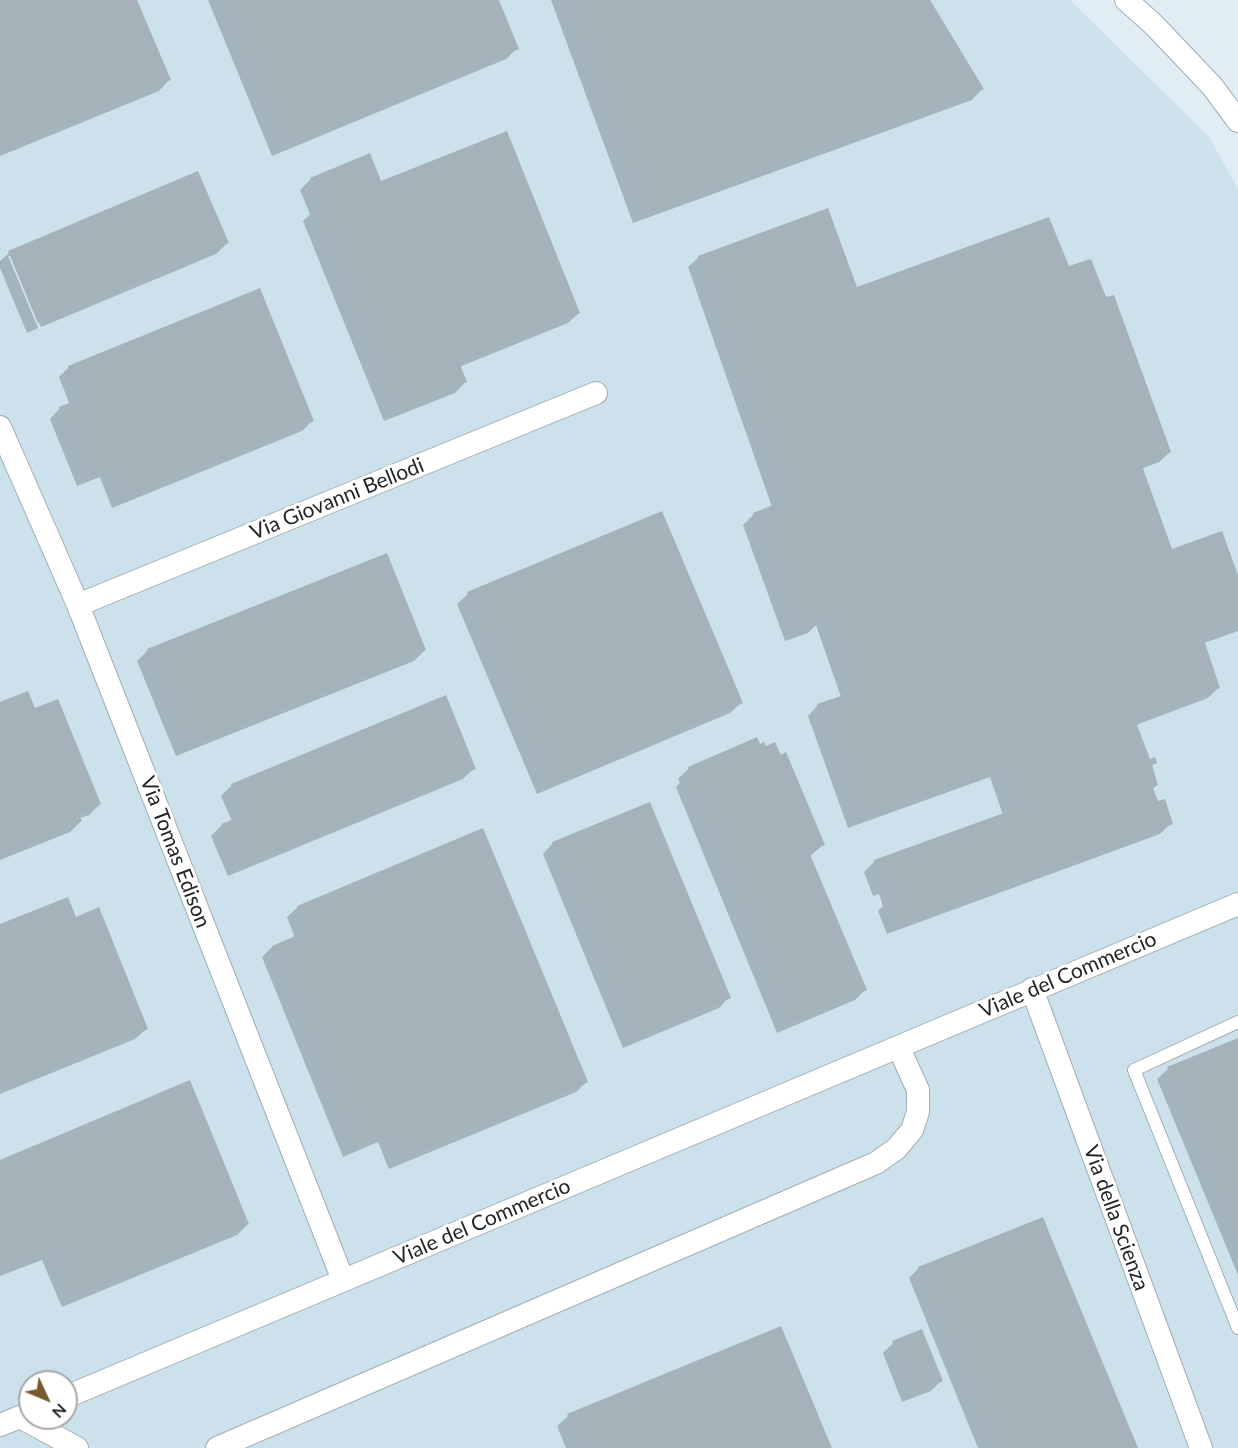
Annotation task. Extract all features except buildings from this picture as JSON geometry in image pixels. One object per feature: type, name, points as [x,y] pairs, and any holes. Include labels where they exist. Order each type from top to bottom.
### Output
[{"type":"street","points":[[1126,0],[1153,24],[1212,86],[1238,121]]},
{"type":"street","name":"Via Giovanni Bellodi","points":[[78,606],[596,393]]},
{"type":"street","name":"Via Tomas Edison","points":[[0,427],[78,606],[343,1280]]},
{"type":"street","name":"Viale del Commercio","points":[[78,1392],[1238,904]]},
{"type":"street","name":"Via della Scienza","points":[[1032,989],[1201,1448]]},
{"type":"street","points":[[217,1448],[876,1163],[896,1149],[912,1130],[918,1112],[918,1090],[899,1048]]},
{"type":"street","points":[[17,1418],[77,1448]]},
{"type":"lane","points":[[1238,1022],[1134,1070],[1238,1328]]},
{"type":"shaded area","points":[[0,0],[1070,0],[1209,137],[1238,189],[1238,1448],[0,1448]]}]
